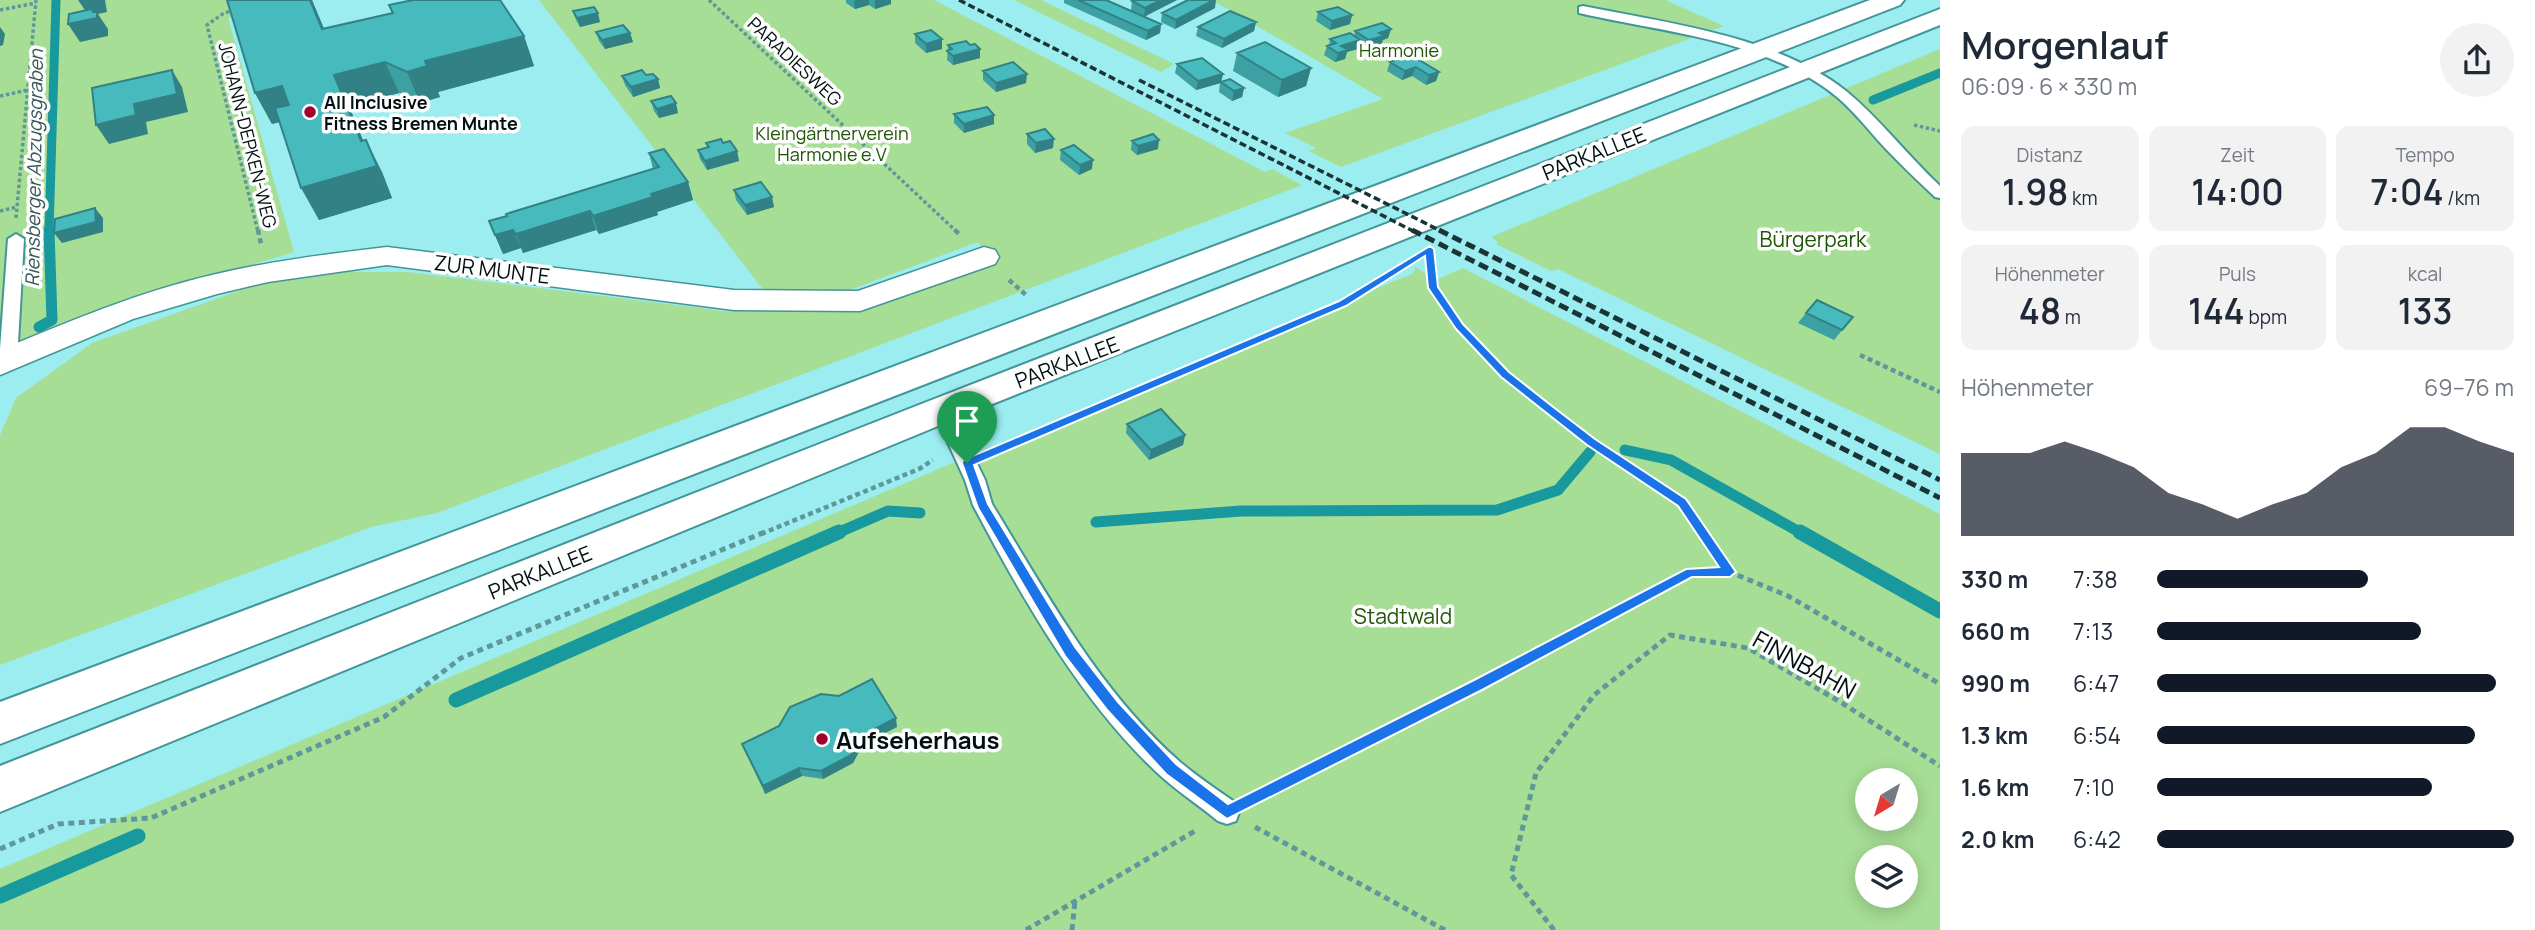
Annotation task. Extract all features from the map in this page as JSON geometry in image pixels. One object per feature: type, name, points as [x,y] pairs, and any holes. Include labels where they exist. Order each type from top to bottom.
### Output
[{"type":"main road","name":"PARKALLEE","points":[[0,723],[1892,0]]},
{"type":"main road","name":"PARKALLEE","points":[[0,789],[942,410],[1940,16]]},
{"type":"street","name":"ZUR MUNTE","points":[[3,367],[122,312],[211,285],[268,272],[387,256],[733,300],[860,300],[984,257]]},
{"type":"lane","points":[[1583,10],[1701,34],[1759,51],[1799,71],[1833,89],[1853,106],[1940,194]]},
{"type":"lane","points":[[3,367],[16,239]]},
{"type":"lane","points":[[942,410],[983,505],[1070,652],[1113,707],[1171,769],[1227,812]]},
{"type":"path","name":"PARADIESWEG","points":[[709,0],[984,257]]},
{"type":"path","points":[[0,10],[36,2],[16,239]]},
{"type":"path","points":[[224,13],[227,7]]},
{"type":"path","points":[[224,13],[246,7]]},
{"type":"path","name":"JOHANN-DEPKEN-WEG","points":[[224,13],[207,25],[268,272]]},
{"type":"path","points":[[0,96],[28,90]]},
{"type":"path","points":[[0,211],[17,207]]},
{"type":"path","points":[[1421,255],[1430,249],[1433,288],[1460,326],[1505,374],[1591,442],[1682,503],[1730,572]]},
{"type":"path","points":[[0,849],[58,824],[151,818],[384,717],[461,659],[919,469],[967,463],[1343,303],[1412,261]]},
{"type":"path","points":[[1860,355],[1940,392]]},
{"type":"path","points":[[1026,930],[1227,812],[1479,685],[1691,572],[1730,572],[1788,596],[1940,684]]},
{"type":"path","name":"FINNBAHN","points":[[1555,930],[1511,875],[1536,773],[1594,695],[1670,635],[1748,648],[1940,765]]},
{"type":"path","points":[[1227,812],[1445,930]]},
{"type":"path","points":[[1072,930],[1074,901]]},
{"type":"green space","points":[[0,0],[280,0],[228,18],[294,252],[60,324],[0,354]]},
{"type":"green space","name":"Kleingärtnerverein Harmonie e.V","points":[[539,0],[934,0],[1265,172],[1272,169],[1302,185],[437,513],[371,527],[0,665],[0,435],[16,398],[92,343],[255,285],[347,272],[408,272],[724,311],[863,309],[995,263],[978,242],[850,290],[765,292]]},
{"type":"green space","points":[[1014,0],[1041,0],[1174,64],[1161,72]]},
{"type":"green space","name":"Harmonie","points":[[1212,0],[1665,0],[1724,26],[1341,167],[1309,151],[1316,148],[1285,133],[1383,99]]},
{"type":"green space","name":"Bürgerpark","points":[[1940,49],[1940,454],[1558,269],[1551,271],[1496,244],[1498,242],[1491,237]]},
{"type":"green space","name":"Stadtwald","points":[[1415,267],[1436,280],[1463,268],[1940,514],[1940,930],[0,930],[0,869],[976,453],[1414,273]]},
{"type":"building","name":"All Inclusive Fitness Bremen Munte","points":[[227,0],[310,0],[322,29],[393,13],[389,5],[413,0],[500,0],[524,36],[425,61],[427,66],[407,72],[385,62],[334,75],[361,141],[366,140],[377,166],[301,188],[275,108],[289,105],[282,86],[255,93]]},
{"type":"building","points":[[1078,0],[1106,0],[1161,24],[1148,31]]},
{"type":"building","points":[[1161,0],[1145,8],[1132,1]]},
{"type":"building","points":[[1188,0],[1214,0],[1176,20],[1162,13]]},
{"type":"building","points":[[594,7],[598,13],[577,18],[573,11]]},
{"type":"building","points":[[1338,7],[1352,15],[1332,21],[1318,12]]},
{"type":"building","points":[[92,9],[97,12],[97,18],[68,24],[69,14]]},
{"type":"building","points":[[1230,11],[1256,22],[1224,39],[1198,27]]},
{"type":"building","points":[[1382,23],[1391,29],[1379,33],[1384,36],[1369,40],[1355,31]]},
{"type":"building","points":[[623,25],[630,33],[602,40],[596,32]]},
{"type":"building","points":[[931,30],[942,39],[926,44],[915,34]]},
{"type":"building","points":[[1350,33],[1360,40],[1341,46],[1348,50],[1338,53],[1327,46],[1336,43],[1330,39]]},
{"type":"building","points":[[966,41],[980,49],[953,56],[947,51],[952,49],[948,45]]},
{"type":"building","points":[[1265,42],[1311,68],[1282,80],[1237,53]]},
{"type":"building","points":[[1411,55],[1439,72],[1429,75],[1416,67],[1405,71],[1390,62]]},
{"type":"building","points":[[1202,58],[1223,74],[1198,81],[1177,64]]},
{"type":"building","points":[[1013,62],[1027,74],[996,83],[983,71]]},
{"type":"building","points":[[172,70],[177,94],[134,104],[136,115],[96,125],[92,88]]},
{"type":"building","points":[[642,70],[646,75],[653,74],[658,79],[631,87],[622,76]]},
{"type":"building","points":[[1230,79],[1244,88],[1234,91],[1221,82]]},
{"type":"building","points":[[671,96],[676,103],[657,109],[651,101]]},
{"type":"building","points":[[987,107],[994,115],[964,124],[954,114]]},
{"type":"building","points":[[1045,129],[1054,139],[1036,143],[1027,134]]},
{"type":"building","points":[[1153,134],[1159,140],[1138,146],[1132,141]]},
{"type":"building","points":[[721,139],[723,143],[730,141],[737,151],[705,161],[698,150],[709,147],[706,143]]},
{"type":"building","points":[[1074,145],[1093,160],[1080,165],[1061,150]]},
{"type":"building","points":[[664,149],[688,182],[651,194],[653,197],[593,216],[590,211],[516,234],[513,230],[495,235],[489,221],[659,167],[649,153]]},
{"type":"building","points":[[761,182],[772,197],[745,205],[734,190]]},
{"type":"building","points":[[95,208],[96,222],[54,233],[55,219]]},
{"type":"building","points":[[1817,300],[1853,317],[1842,330],[1806,313]]},
{"type":"building","points":[[1161,409],[1185,435],[1151,450],[1127,424]]},
{"type":"building","name":"Aufseherhaus","points":[[872,679],[896,718],[861,736],[851,755],[821,771],[799,768],[763,786],[742,744],[779,726],[790,707],[821,694],[839,696]]},
{"type":"waterway","name":"Riensberger Abzugsgraben","points":[[49,231],[56,0]]},
{"type":"waterway","points":[[1873,100],[1940,73]]},
{"type":"waterway","name":"Riensberger Abzugsgraben","points":[[39,327],[52,320],[49,231]]},
{"type":"waterway","points":[[1625,450],[1671,460],[1803,534]]},
{"type":"waterway","points":[[1096,522],[1241,511],[1497,510],[1558,490],[1590,452]]},
{"type":"waterway","points":[[835,534],[888,511],[920,513]]},
{"type":"waterway","points":[[456,700],[839,532]]},
{"type":"waterway","points":[[1800,532],[1940,611]]},
{"type":"waterway","points":[[0,896],[138,836]]},
{"type":"railway","points":[[959,0],[1415,232]]},
{"type":"railway","points":[[1139,80],[1439,230]]},
{"type":"railway","points":[[1412,230],[1940,498]]},
{"type":"railway","points":[[1439,230],[1940,480]]},
{"type":"railway","points":[[1439,230],[1443,232]]},
{"type":"place","name":"All Inclusive Fitness Bremen Munte","points":[[310,112]]},
{"type":"place","name":"Aufseherhaus","points":[[822,739]]},
{"type":"route","points":[[1430,249],[1433,288],[1460,326],[1505,374],[1591,442],[1682,503],[1730,572],[1691,572],[1479,685],[1227,812],[1171,769],[1113,707],[1070,652],[983,505],[967,463],[1343,303],[1430,249]]}]
